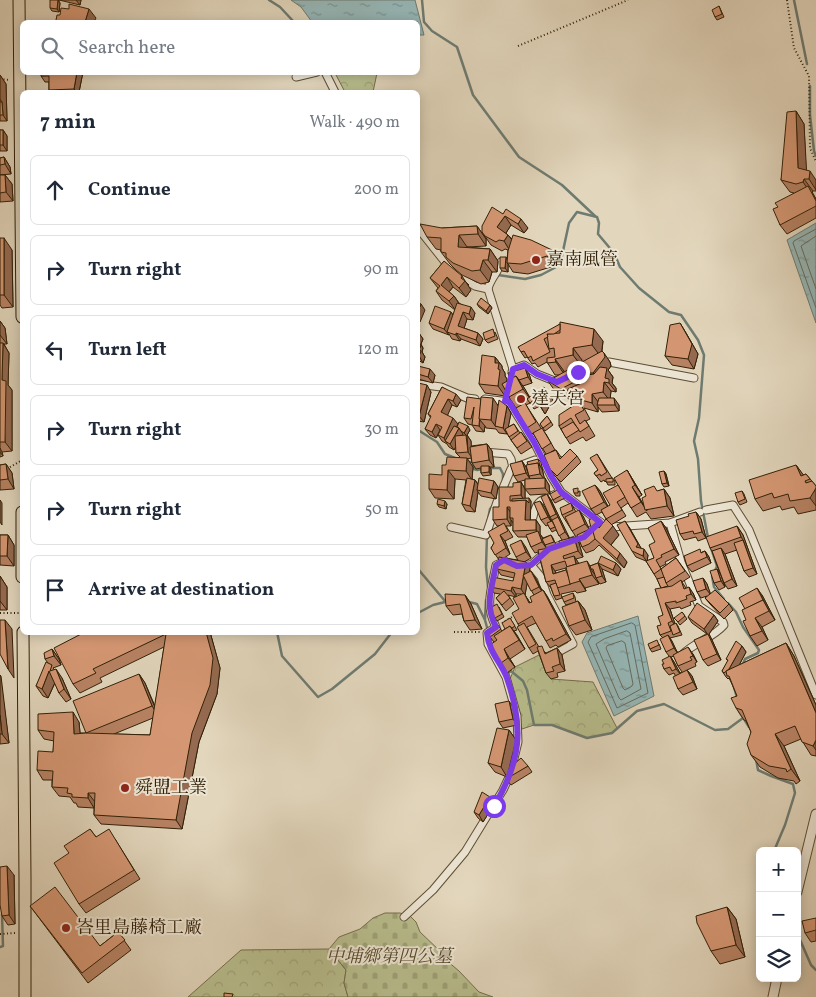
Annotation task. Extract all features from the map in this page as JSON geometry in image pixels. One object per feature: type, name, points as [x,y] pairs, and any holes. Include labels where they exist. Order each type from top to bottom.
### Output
[{"type":"main road","points":[[19,0],[20,106]]},
{"type":"main road","points":[[23,635],[24,997]]},
{"type":"street","points":[[296,77],[304,75]]},
{"type":"street","points":[[326,75],[334,90]]},
{"type":"street","points":[[420,231],[448,267],[475,286],[488,289]]},
{"type":"street","points":[[501,262],[499,271],[489,284],[488,289],[513,369],[511,380]]},
{"type":"street","points":[[593,367],[609,362],[694,378]]},
{"type":"street","points":[[513,369],[524,365],[537,374],[557,382],[564,379]]},
{"type":"street","points":[[420,384],[441,387],[467,398],[506,398],[543,458],[561,492],[604,525],[612,527],[670,523],[703,511],[733,505],[749,530],[816,695]]},
{"type":"street","points":[[451,528],[486,535],[497,502],[513,468],[508,454],[472,451]]},
{"type":"street","points":[[513,468],[543,458]]},
{"type":"street","points":[[533,518],[537,502],[561,492]]},
{"type":"street","points":[[404,917],[434,890],[464,852],[504,790],[510,776],[519,735],[516,716],[506,677],[488,644],[487,633],[496,627],[490,612],[489,594],[496,565],[504,560],[517,566],[531,565],[549,549],[584,537],[600,522]]},
{"type":"street","points":[[670,523],[681,562],[699,606],[723,622],[724,625],[718,632],[680,656]]},
{"type":"street","points":[[531,565],[541,577],[547,595],[573,644],[549,657]]},
{"type":"street","points":[[801,876],[816,814]]},
{"type":"street","points":[[773,997],[776,982]]},
{"type":"path","points":[[518,46],[628,0]]},
{"type":"path","points":[[787,0],[794,48],[810,76],[810,148],[816,162]]},
{"type":"path","points":[[5,470],[10,469],[20,462]]},
{"type":"path","points":[[0,613],[20,613]]},
{"type":"path","points":[[496,627],[512,617]]},
{"type":"path","points":[[454,632],[487,633]]},
{"type":"path","points":[[0,934],[25,933]]},
{"type":"green space","points":[[336,75],[377,75],[373,90],[344,90]]},
{"type":"green space","points":[[541,654],[551,679],[593,682],[617,728],[612,733],[587,738],[552,725],[534,725],[522,729],[510,679],[515,667]]},
{"type":"green space","name":"中埔鄉第四公墓","points":[[385,913],[400,913],[410,916],[416,922],[420,932],[441,952],[446,960],[479,992],[493,997],[348,997],[344,983],[346,970],[329,949],[339,937],[360,929],[373,918]]},
{"type":"green space","points":[[329,949],[346,970],[344,983],[348,997],[188,997],[241,950]]},
{"type":"water","points":[[291,0],[415,0],[424,35],[420,35],[420,20],[311,20],[301,7]]},
{"type":"water","points":[[816,223],[816,323],[787,240]]},
{"type":"water","points":[[638,616],[654,696],[614,716],[582,642],[587,633]]},
{"type":"building","points":[[50,0],[58,0],[57,9],[50,8]]},
{"type":"building","points":[[69,4],[89,9],[86,20],[56,20],[57,15],[60,15],[61,8],[69,9]]},
{"type":"building","points":[[719,6],[722,14],[715,17],[712,10]]},
{"type":"building","points":[[76,75],[74,89],[49,90],[49,76],[41,76]]},
{"type":"building","points":[[0,102],[2,102],[3,115],[0,115]]},
{"type":"building","points":[[796,111],[798,168],[810,171],[809,179],[804,179],[803,182],[796,184],[781,180],[787,112]]},
{"type":"building","points":[[0,130],[3,130],[3,145],[0,145]]},
{"type":"building","points":[[4,157],[5,164],[0,165],[0,158]]},
{"type":"building","points":[[0,175],[5,175],[6,192],[0,193]]},
{"type":"building","points":[[808,186],[816,201],[816,206],[780,225],[773,209],[778,207],[775,203]]},
{"type":"building","points":[[492,207],[503,214],[506,209],[521,219],[518,224],[505,216],[497,227],[508,235],[504,241],[499,240],[496,242],[485,236],[482,232],[482,226]]},
{"type":"building","points":[[420,224],[442,228],[477,226],[478,234],[459,235],[458,247],[490,249],[488,260],[483,260],[480,270],[472,271],[453,263],[446,257],[446,253],[441,252],[441,238],[427,237]]},
{"type":"building","points":[[513,235],[531,240],[552,250],[547,256],[521,264],[507,263],[508,251]]},
{"type":"building","points":[[0,238],[4,238],[4,295],[0,295]]},
{"type":"building","points":[[500,257],[506,257],[505,268],[500,268]]},
{"type":"building","points":[[444,261],[462,276],[461,278],[465,281],[459,288],[447,277],[441,285],[454,296],[449,301],[436,291],[440,286],[430,278]]},
{"type":"building","points":[[481,298],[490,305],[486,311],[477,304]]},
{"type":"building","points":[[457,303],[471,307],[469,314],[463,312],[458,326],[478,333],[476,340],[447,332]]},
{"type":"building","points":[[435,306],[451,312],[444,329],[429,323]]},
{"type":"building","points":[[560,322],[594,329],[592,345],[573,348],[573,355],[555,359],[556,362],[547,363],[547,358],[555,357],[554,348],[549,349],[547,334],[560,333]]},
{"type":"building","points":[[680,323],[692,344],[688,359],[665,356],[670,325]]},
{"type":"building","points":[[560,324],[560,330],[554,334],[547,334],[548,337],[544,339],[550,352],[533,361],[531,356],[528,358],[524,351],[521,352],[518,347]]},
{"type":"building","points":[[493,329],[495,336],[485,340],[483,333]]},
{"type":"building","points":[[0,343],[3,343],[2,380],[6,381],[5,442],[0,442]]},
{"type":"building","points":[[602,351],[605,357],[593,373],[587,373],[561,389],[548,381]]},
{"type":"building","points":[[482,355],[495,357],[495,363],[499,363],[498,386],[479,384]]},
{"type":"building","points":[[420,366],[430,369],[428,377],[420,375]]},
{"type":"building","points":[[600,367],[607,368],[605,378],[609,379],[609,383],[604,382],[603,392],[592,394],[592,403],[567,396],[568,389],[584,382],[587,375],[594,374]]},
{"type":"building","points":[[525,368],[528,377],[519,380],[516,376],[510,380],[508,373]]},
{"type":"building","points":[[516,376],[523,389],[509,397],[502,384]]},
{"type":"building","points":[[420,383],[427,385],[420,412]]},
{"type":"building","points":[[442,387],[456,394],[453,401],[448,399],[441,412],[453,418],[444,438],[438,435],[442,427],[436,424],[432,432],[425,429],[431,416],[428,414]]},
{"type":"building","points":[[544,387],[549,394],[541,407],[535,399],[530,403],[527,399]]},
{"type":"building","points":[[467,397],[481,399],[479,426],[472,425],[474,407],[471,419],[464,418]]},
{"type":"building","points":[[481,397],[493,398],[491,420],[479,419]]},
{"type":"building","points":[[599,398],[614,398],[615,405],[597,405]]},
{"type":"building","points":[[499,400],[507,406],[503,428],[495,426]]},
{"type":"building","points":[[579,402],[584,410],[575,415],[580,424],[585,420],[589,426],[580,432],[571,418],[559,426],[559,415]]},
{"type":"building","points":[[525,403],[536,422],[527,428],[516,408]]},
{"type":"building","points":[[547,416],[551,422],[543,428],[540,424]]},
{"type":"building","points":[[459,422],[468,426],[464,433],[457,427]]},
{"type":"building","points":[[573,422],[579,430],[566,438],[561,429]]},
{"type":"building","points":[[514,424],[518,431],[509,437],[505,429]]},
{"type":"building","points":[[454,426],[459,428],[450,444],[445,441]]},
{"type":"building","points":[[542,428],[551,443],[542,449],[533,433]]},
{"type":"building","points":[[521,432],[527,441],[517,448],[511,440]]},
{"type":"building","points":[[466,435],[468,452],[456,453],[455,436]]},
{"type":"building","points":[[487,444],[489,460],[472,463],[470,447]]},
{"type":"building","points":[[570,449],[577,456],[557,476],[550,469],[544,455],[556,450],[560,459]]},
{"type":"building","points":[[597,454],[607,472],[601,476],[600,474],[596,476],[594,473],[598,470],[590,458]]},
{"type":"building","points":[[447,457],[467,458],[466,471],[448,470],[447,490],[429,489],[429,474],[442,475],[442,465],[446,465]]},
{"type":"building","points":[[538,459],[540,466],[538,463],[528,465],[527,462]]},
{"type":"building","points":[[522,461],[526,473],[514,476],[510,464]]},
{"type":"building","points":[[538,463],[540,474],[529,476],[526,465]]},
{"type":"building","points":[[6,464],[8,479],[0,480],[0,465]]},
{"type":"building","points":[[796,465],[801,476],[806,474],[810,479],[805,481],[806,483],[812,481],[816,486],[810,498],[790,501],[788,494],[774,498],[772,493],[755,499],[749,480]]},
{"type":"building","points":[[481,466],[489,466],[489,472],[481,473]]},
{"type":"building","points":[[627,470],[635,485],[632,487],[641,502],[631,508],[614,478]]},
{"type":"building","points":[[664,471],[667,483],[662,484],[659,472]]},
{"type":"building","points":[[467,478],[475,480],[470,506],[462,504]]},
{"type":"building","points":[[479,478],[494,481],[491,493],[477,490]]},
{"type":"building","points":[[545,478],[545,488],[525,489],[525,479]]},
{"type":"building","points":[[613,478],[613,482],[606,482],[606,479]]},
{"type":"building","points":[[521,482],[521,495],[510,496],[510,501],[526,500],[525,520],[536,520],[536,530],[513,531],[513,518],[510,518],[510,507],[507,507],[507,519],[493,520],[493,507],[499,507],[499,487],[513,487],[513,483]]},
{"type":"building","points":[[595,485],[604,502],[591,509],[582,491]]},
{"type":"building","points":[[618,485],[625,497],[617,502],[622,510],[606,519],[601,510],[610,505],[603,493]]},
{"type":"building","points":[[654,486],[657,491],[664,489],[667,506],[645,510],[642,498],[646,496],[644,490]]},
{"type":"building","points":[[578,488],[578,493],[574,493],[573,489]]},
{"type":"building","points":[[559,489],[562,495],[553,500],[550,494]]},
{"type":"building","points":[[742,491],[745,499],[738,502],[735,493]]},
{"type":"building","points":[[547,494],[556,514],[550,517],[541,497]]},
{"type":"building","points":[[529,498],[529,503],[526,500],[512,501],[512,499]]},
{"type":"building","points":[[438,499],[445,501],[444,506],[437,504]]},
{"type":"building","points":[[540,501],[548,517],[541,520],[534,503]]},
{"type":"building","points":[[571,503],[573,510],[562,515],[560,508]]},
{"type":"building","points":[[579,510],[585,524],[572,531],[565,517]]},
{"type":"building","points":[[696,512],[702,532],[694,534],[693,531],[680,534],[676,520]]},
{"type":"building","points":[[558,517],[565,532],[559,536],[552,520]]},
{"type":"building","points":[[594,517],[599,528],[606,519],[613,526],[603,538],[620,553],[617,559],[594,538],[589,520]]},
{"type":"building","points":[[552,521],[555,527],[550,529],[547,523]]},
{"type":"building","points":[[625,521],[638,544],[636,547],[644,549],[643,556],[632,551],[617,525]]},
{"type":"building","points":[[661,521],[674,549],[661,555],[662,557],[656,560],[661,569],[654,574],[646,561],[654,558],[649,545],[655,542],[648,528]]},
{"type":"building","points":[[504,523],[508,531],[500,535],[506,548],[495,555],[491,548],[494,543],[488,532]]},
{"type":"building","points":[[737,526],[741,537],[710,548],[706,537]]},
{"type":"building","points":[[592,528],[595,539],[582,547],[577,535]]},
{"type":"building","points":[[538,531],[542,542],[531,547],[526,535]]},
{"type":"building","points":[[0,535],[8,535],[7,556],[0,556]]},
{"type":"building","points":[[551,535],[554,542],[545,545],[542,539]]},
{"type":"building","points":[[574,537],[578,551],[563,556],[564,559],[574,556],[576,564],[567,567],[565,561],[551,565],[553,574],[566,570],[571,584],[557,588],[555,580],[546,582],[538,550],[560,546],[559,541]]},
{"type":"building","points":[[521,540],[526,552],[516,557],[510,545]]},
{"type":"building","points":[[743,540],[753,568],[744,571],[734,543]]},
{"type":"building","points":[[721,548],[732,579],[724,583],[712,551]]},
{"type":"building","points":[[700,549],[701,553],[705,551],[707,557],[687,566],[684,556]]},
{"type":"building","points":[[601,556],[616,563],[613,570],[598,563]]},
{"type":"building","points":[[499,557],[526,562],[521,589],[512,587],[511,591],[490,587],[492,577],[513,581],[515,573],[497,569]]},
{"type":"building","points":[[676,558],[685,571],[666,583],[661,569]]},
{"type":"building","points":[[587,561],[592,575],[570,584],[566,567]]},
{"type":"building","points":[[598,563],[602,576],[596,578],[590,566]]},
{"type":"building","points":[[717,569],[721,581],[714,583],[710,571]]},
{"type":"building","points":[[531,571],[539,587],[531,591],[523,575]]},
{"type":"building","points":[[664,577],[668,586],[661,588],[657,579]]},
{"type":"building","points":[[703,578],[706,589],[697,592],[693,581]]},
{"type":"building","points":[[681,580],[684,589],[689,587],[691,594],[686,596],[687,599],[676,603],[676,601],[665,603],[672,621],[668,623],[671,631],[660,635],[657,626],[661,625],[658,617],[663,615],[655,589],[672,586]]},
{"type":"building","points":[[556,583],[560,595],[554,596],[550,585]]},
{"type":"building","points":[[757,588],[763,600],[745,609],[739,598]]},
{"type":"building","points":[[543,590],[566,634],[553,641],[552,638],[546,641],[532,616],[518,624],[512,613],[519,609],[513,598],[524,593],[529,603],[532,602],[530,597]]},
{"type":"building","points":[[715,590],[729,604],[720,613],[705,598]]},
{"type":"building","points":[[504,591],[510,598],[502,605],[496,598]]},
{"type":"building","points":[[573,593],[574,598],[564,602],[562,597]]},
{"type":"building","points":[[445,594],[465,595],[475,620],[464,621],[460,604],[446,606]]},
{"type":"building","points":[[763,600],[769,611],[755,618],[762,631],[750,636],[743,621],[746,620],[742,610]]},
{"type":"building","points":[[578,601],[585,620],[569,626],[562,607]]},
{"type":"building","points":[[697,603],[714,615],[704,629],[688,617]]},
{"type":"building","points":[[497,604],[502,614],[495,618],[490,608]]},
{"type":"building","points":[[682,612],[685,616],[678,622],[674,618]]},
{"type":"building","points":[[510,618],[515,626],[505,629],[502,623]]},
{"type":"building","points":[[0,620],[5,620],[8,669],[0,654]]},
{"type":"building","points":[[524,623],[536,644],[529,648],[517,627]]},
{"type":"building","points":[[676,623],[680,632],[673,635],[670,626]]},
{"type":"building","points":[[497,624],[501,629],[490,637],[486,631]]},
{"type":"building","points":[[510,626],[519,640],[504,649],[508,658],[501,663],[490,645],[497,640],[494,636]]},
{"type":"building","points":[[708,634],[717,654],[703,660],[694,640]]},
{"type":"building","points":[[79,635],[164,635],[93,669],[96,673],[73,684],[54,648]]},
{"type":"building","points":[[166,635],[207,635],[213,658],[210,685],[192,733],[176,820],[94,815],[95,793],[88,793],[88,798],[72,797],[72,794],[67,793],[68,788],[52,787],[53,771],[37,770],[38,751],[53,752],[54,732],[38,730],[38,714],[73,712],[74,734],[150,735]]},
{"type":"building","points":[[668,635],[674,648],[666,652],[660,639]]},
{"type":"building","points":[[657,640],[659,645],[650,649],[648,644]]},
{"type":"building","points":[[736,641],[742,646],[729,669],[724,673],[722,671],[728,660],[726,659]]},
{"type":"building","points":[[786,643],[816,713],[816,740],[813,746],[802,742],[795,726],[775,734],[791,769],[787,772],[786,769],[769,766],[751,755],[747,744],[751,732],[742,710],[736,708],[731,698],[737,696],[726,671]]},
{"type":"building","points":[[542,646],[545,654],[557,648],[560,664],[552,667],[554,671],[546,673],[537,647]]},
{"type":"building","points":[[688,647],[693,656],[690,657],[692,660],[678,666],[673,655]]},
{"type":"building","points":[[52,649],[54,656],[45,659],[44,653]]},
{"type":"building","points":[[670,656],[676,669],[672,671],[670,667],[664,669],[662,664],[664,664],[662,660]]},
{"type":"building","points":[[46,662],[52,665],[50,671],[56,669],[64,689],[59,693],[49,671],[42,689],[36,686]]},
{"type":"building","points":[[687,670],[693,682],[678,689],[673,677]]},
{"type":"building","points":[[139,674],[152,706],[86,733],[73,701]]},
{"type":"building","points":[[509,701],[513,719],[499,722],[495,704]]},
{"type":"building","points":[[0,715],[2,734],[0,734]]},
{"type":"building","points":[[497,728],[509,730],[501,767],[488,763]]},
{"type":"building","points":[[521,758],[528,766],[506,779],[513,765]]},
{"type":"building","points":[[482,792],[490,797],[479,815],[474,812]]},
{"type":"building","points":[[90,829],[96,837],[109,829],[134,870],[79,904],[54,863],[69,853],[64,846]]},
{"type":"building","points":[[7,866],[9,915],[2,916],[0,905],[0,867]]},
{"type":"building","name":"峇里島藤椅工廠","points":[[55,887],[100,946],[118,932],[125,940],[82,973],[30,906]]},
{"type":"building","points":[[727,907],[736,945],[711,951],[697,923],[696,916]]},
{"type":"building","points":[[816,918],[816,930],[805,933],[802,921]]},
{"type":"building","points":[[224,993],[233,994],[232,997],[224,997]]},
{"type":"waterway","points":[[269,0],[280,7],[292,20]]},
{"type":"waterway","points":[[422,0],[424,22],[432,31],[457,47],[473,95],[519,157],[562,185],[595,216]]},
{"type":"waterway","points":[[794,0],[807,64]]},
{"type":"waterway","points":[[810,86],[810,115],[816,156]]},
{"type":"waterway","points":[[498,275],[525,279],[541,275],[560,265],[569,223],[577,212],[597,217],[599,223],[598,234],[614,253],[620,267],[639,288],[669,312],[681,315],[698,340],[704,355],[699,418],[694,441],[698,459],[701,501],[708,538]]},
{"type":"waterway","points":[[420,431],[437,442],[445,454],[455,458]]},
{"type":"waterway","points":[[468,462],[473,462],[474,469],[483,469]]},
{"type":"waterway","points":[[488,468],[500,468],[503,480]]},
{"type":"waterway","points":[[487,524],[490,509],[494,504]]},
{"type":"waterway","points":[[487,535],[486,567],[488,587]]},
{"type":"waterway","points":[[711,548],[717,566],[715,571]]},
{"type":"waterway","points":[[420,571],[445,601]]},
{"type":"waterway","points":[[712,576],[714,587],[724,599]]},
{"type":"waterway","points":[[485,619],[486,600]]},
{"type":"waterway","points":[[420,612],[433,605],[449,601]]},
{"type":"waterway","points":[[469,602],[477,604],[488,631]]},
{"type":"waterway","points":[[728,603],[736,612],[743,627],[759,650],[758,653],[745,659],[743,664]]},
{"type":"waterway","points":[[278,635],[282,656],[318,697],[332,689],[375,654],[390,635]]},
{"type":"waterway","points":[[506,672],[507,674],[511,671],[523,681],[527,690],[534,725],[552,725],[587,738],[612,733],[637,711],[664,704],[715,730],[728,729],[743,718]]},
{"type":"waterway","points":[[734,687],[737,698]]},
{"type":"waterway","points":[[739,711],[749,727]]},
{"type":"waterway","points":[[756,759],[758,770],[793,784],[795,793],[776,847]]},
{"type":"waterway","points":[[0,947],[3,946],[2,914]]},
{"type":"waterway","points":[[799,937],[811,965],[816,970]]},
{"type":"place","name":"嘉南風管","points":[[536,260]]},
{"type":"place","name":"達天宮","points":[[521,399]]},
{"type":"place","name":"舜盟工業","points":[[125,788]]},
{"type":"place","name":"峇里島藤椅工廠","points":[[66,928]]},
{"type":"route","points":[[494,806],[510,776],[519,735],[506,677],[488,644],[487,633],[496,627],[491,618],[489,594],[496,565],[504,560],[517,566],[531,565],[549,549],[584,537],[600,522],[561,492],[534,442],[509,402],[505,401],[513,369],[524,365],[537,374],[557,382],[578,372]]}]
